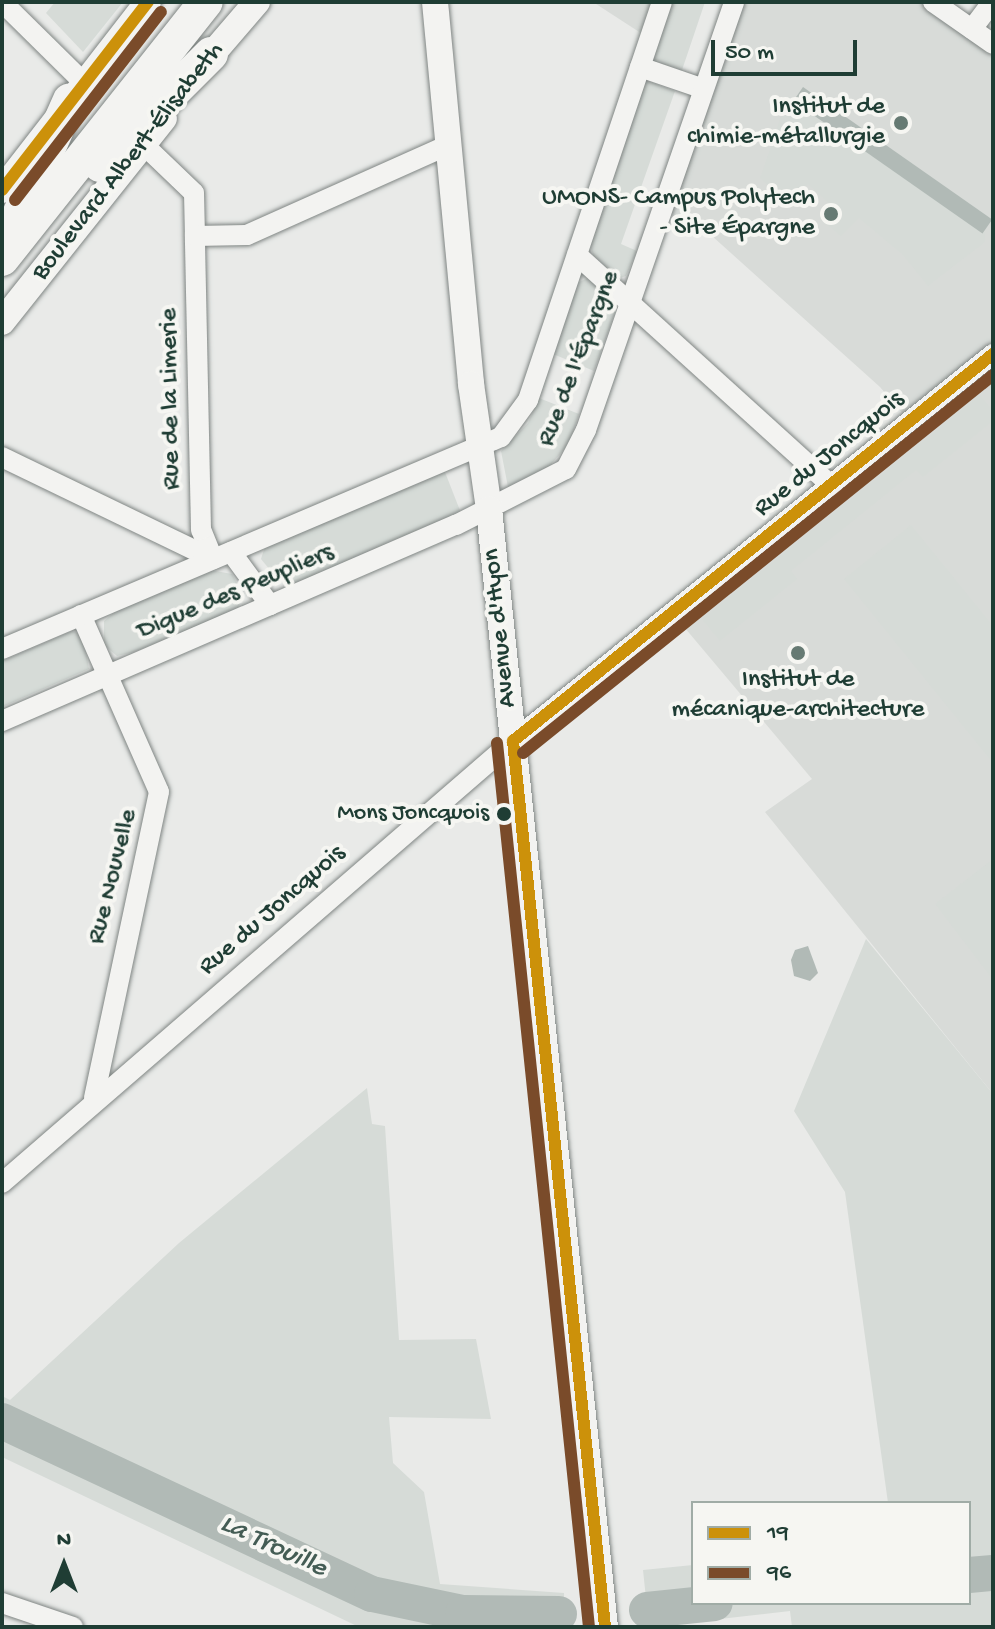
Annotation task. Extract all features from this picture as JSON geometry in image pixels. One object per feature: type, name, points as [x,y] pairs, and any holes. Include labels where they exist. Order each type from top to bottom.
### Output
[{"type":"highway","name":"Boulevard Albert-Élisabeth","points":[[2,258],[206,2]]},
{"type":"highway","points":[[2,258],[211,54]]},
{"type":"highway","points":[[2,258],[76,91]]},
{"type":"street","points":[[2,2],[76,91]]},
{"type":"street","points":[[2,190],[148,2]]},
{"type":"street","name":"Boulevard Albert-Élisabeth","points":[[2,322],[144,145],[211,54],[257,2]]},
{"type":"street","name":"Avenue d'Hyon","points":[[435,2],[478,447],[489,509],[539,1027],[605,1627]]},
{"type":"street","name":"Digue des Peupliers","points":[[2,649],[501,437],[528,400],[662,2]]},
{"type":"street","name":"Rue de l'Épargne","points":[[489,509],[566,469],[586,430],[701,88],[734,2]]},
{"type":"street","points":[[933,2],[993,44]]},
{"type":"street","points":[[972,29],[992,2]]},
{"type":"street","points":[[640,67],[701,88]]},
{"type":"street","points":[[195,236],[247,235],[450,144]]},
{"type":"street","name":"Rue de la Limerie","points":[[144,145],[194,193],[201,530],[222,555]]},
{"type":"street","points":[[577,255],[833,487]]},
{"type":"street","name":"Rue du Joncquois","points":[[2,1183],[94,1098],[513,741],[833,487],[993,354]]},
{"type":"street","points":[[2,457],[222,555],[270,605]]},
{"type":"street","name":"Digue des Peupliers","points":[[2,721],[489,509]]},
{"type":"street","name":"Rue Nouvelle","points":[[81,615],[159,792],[159,807],[110,1005],[94,1098]]},
{"type":"street","points":[[2,1603],[73,1627]]},
{"type":"shaded area","points":[[55,2],[123,2],[83,52],[46,13]]},
{"type":"shaded area","points":[[593,2],[662,2],[650,39]]},
{"type":"shaded area","points":[[670,2],[705,2],[681,73],[649,62]]},
{"type":"shaded area","points":[[734,2],[933,2],[993,44],[993,1094],[765,812],[812,779],[674,615],[910,422],[880,387],[702,227],[663,212]]},
{"type":"shaded area","points":[[645,80],[675,91],[621,244],[637,251],[626,276],[617,279],[596,264],[590,245]]},
{"type":"shaded area","points":[[803,87],[992,219],[982,233],[793,101]]},
{"type":"shaded area","points":[[788,96],[985,233],[985,242],[928,286],[903,255],[859,218],[841,236],[819,218],[831,205],[808,184],[788,204],[760,178]]},
{"type":"shaded area","points":[[588,278],[613,300],[616,310],[594,371],[553,354],[577,283]]},
{"type":"shaded area","points":[[980,395],[993,411],[993,421],[923,477],[916,470],[791,571],[797,579],[720,641],[702,619]]},
{"type":"shaded area","points":[[539,398],[579,414],[569,444],[545,471],[508,487],[501,451],[528,423]]},
{"type":"shaded area","points":[[443,467],[461,513],[295,586],[279,581],[261,559],[266,543]]},
{"type":"shaded area","points":[[911,525],[993,626],[993,763],[844,579]]},
{"type":"shaded area","points":[[210,570],[232,574],[244,596],[237,610],[134,652],[117,656],[104,645],[104,621],[117,610]]},
{"type":"shaded area","points":[[72,631],[83,635],[89,669],[2,707],[2,661]]},
{"type":"shaded area","points":[[993,859],[993,980],[935,904]]},
{"type":"shaded area","points":[[866,939],[993,1094],[993,1627],[792,1627],[790,1611],[649,1627],[643,1570],[691,1565],[691,1605],[971,1605],[971,1501],[888,1501],[845,1192],[794,1111]]},
{"type":"shaded area","points":[[808,946],[818,973],[810,981],[794,976],[791,960],[795,950]]},
{"type":"shaded area","points":[[367,1088],[372,1124],[385,1126],[399,1340],[476,1339],[491,1419],[389,1417],[393,1463],[424,1492],[440,1584],[564,1593],[565,1627],[359,1627],[2,1457],[2,1396],[10,1400],[179,1243]]},
{"type":"waterway","name":"La Trouille","points":[[2,1421],[372,1594],[463,1613],[559,1614]]},
{"type":"waterway","name":"La Trouille","points":[[971,1575],[993,1573]]},
{"type":"waterway","name":"La Trouille","points":[[647,1610],[696,1605]]},
{"type":"transit line","name":"19","points":[[2,190],[148,2]]},
{"type":"transit line","name":"96","points":[[15,200],[161,12]]},
{"type":"transit line","name":"19","points":[[513,741],[993,354]]},
{"type":"transit line","name":"96","points":[[523,753],[993,375]]},
{"type":"transit line","name":"19","points":[[513,741],[605,1627]]},
{"type":"transit line","name":"96","points":[[497,743],[589,1627]]},
{"type":"place","name":"Institut de chimie-métallurgie","points":[[901,123]]},
{"type":"place","name":"UMONS- Campus Polytech - Site Épargne","points":[[831,214]]},
{"type":"place","name":"Institut de mécanique-architecture","points":[[798,653]]},
{"type":"place","name":"Mons Joncquois","points":[[504,814]]}]
